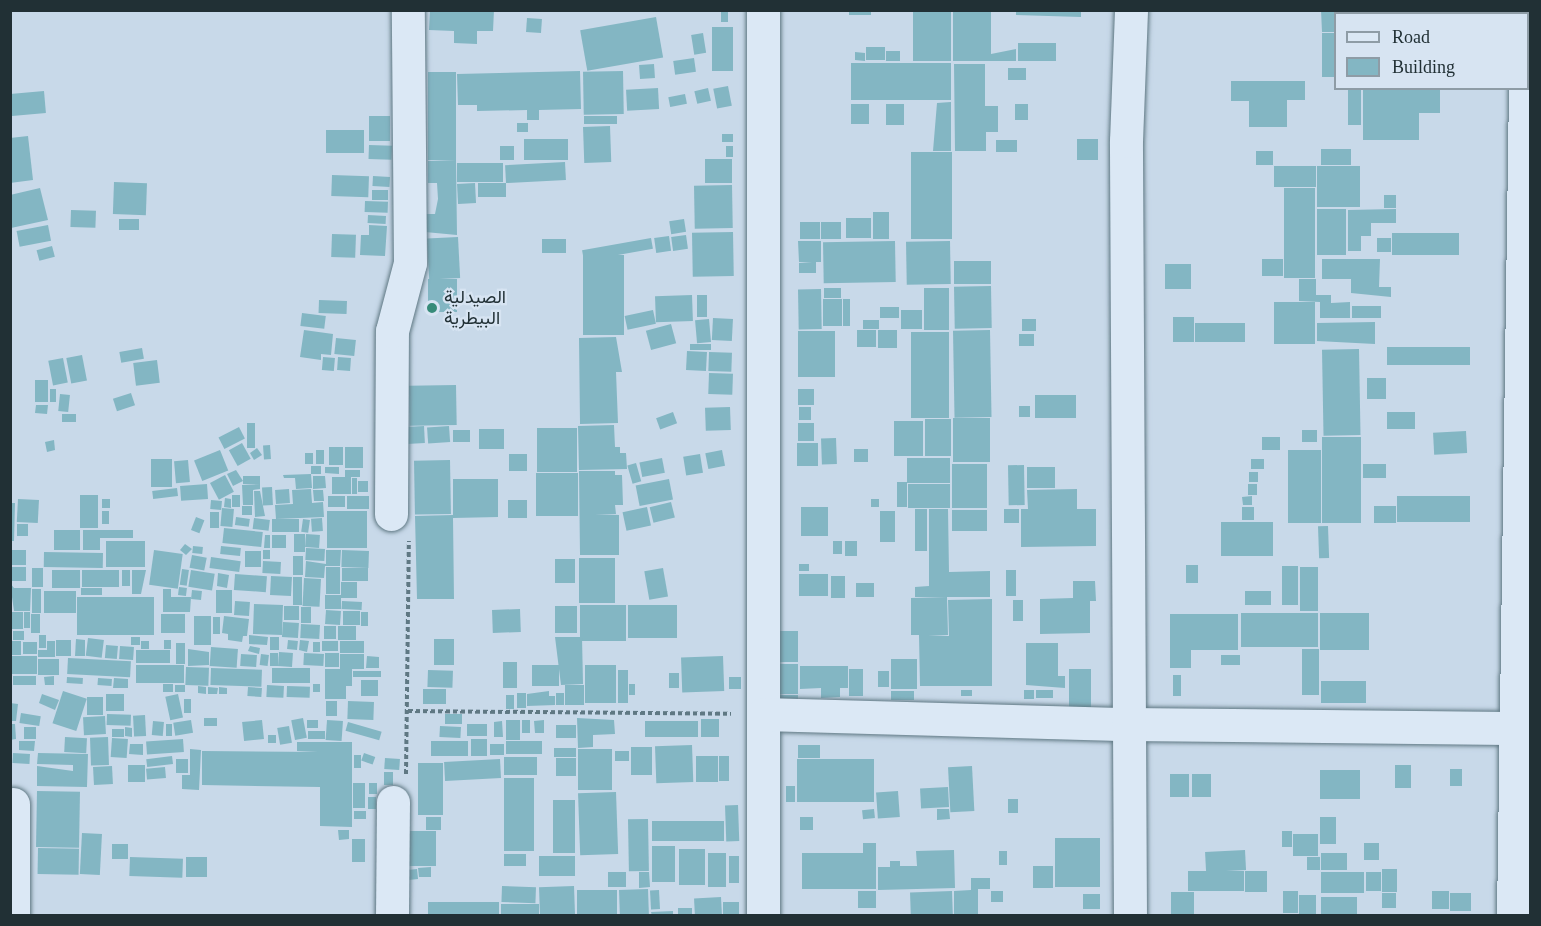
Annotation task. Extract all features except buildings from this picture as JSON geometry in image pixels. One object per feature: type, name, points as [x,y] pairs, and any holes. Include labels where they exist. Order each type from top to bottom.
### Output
[{"type":"street","points":[[391,514],[392,331],[410,262],[408,10]]},
{"type":"street","points":[[763,10],[763,915]]},
{"type":"street","points":[[1130,915],[1126,141],[1131,10]]},
{"type":"street","points":[[1514,915],[1522,728],[1525,90]]},
{"type":"street","points":[[763,714],[1128,724],[1522,728]]},
{"type":"street","points":[[392,915],[393,802]]},
{"type":"street","points":[[13,804],[13,915]]},
{"type":"path","points":[[391,514],[409,542],[407,770],[393,802]]},
{"type":"path","points":[[408,711],[763,714]]},
{"type":"place","name":"الصيدلية البيطرية","points":[[432,308]]}]
